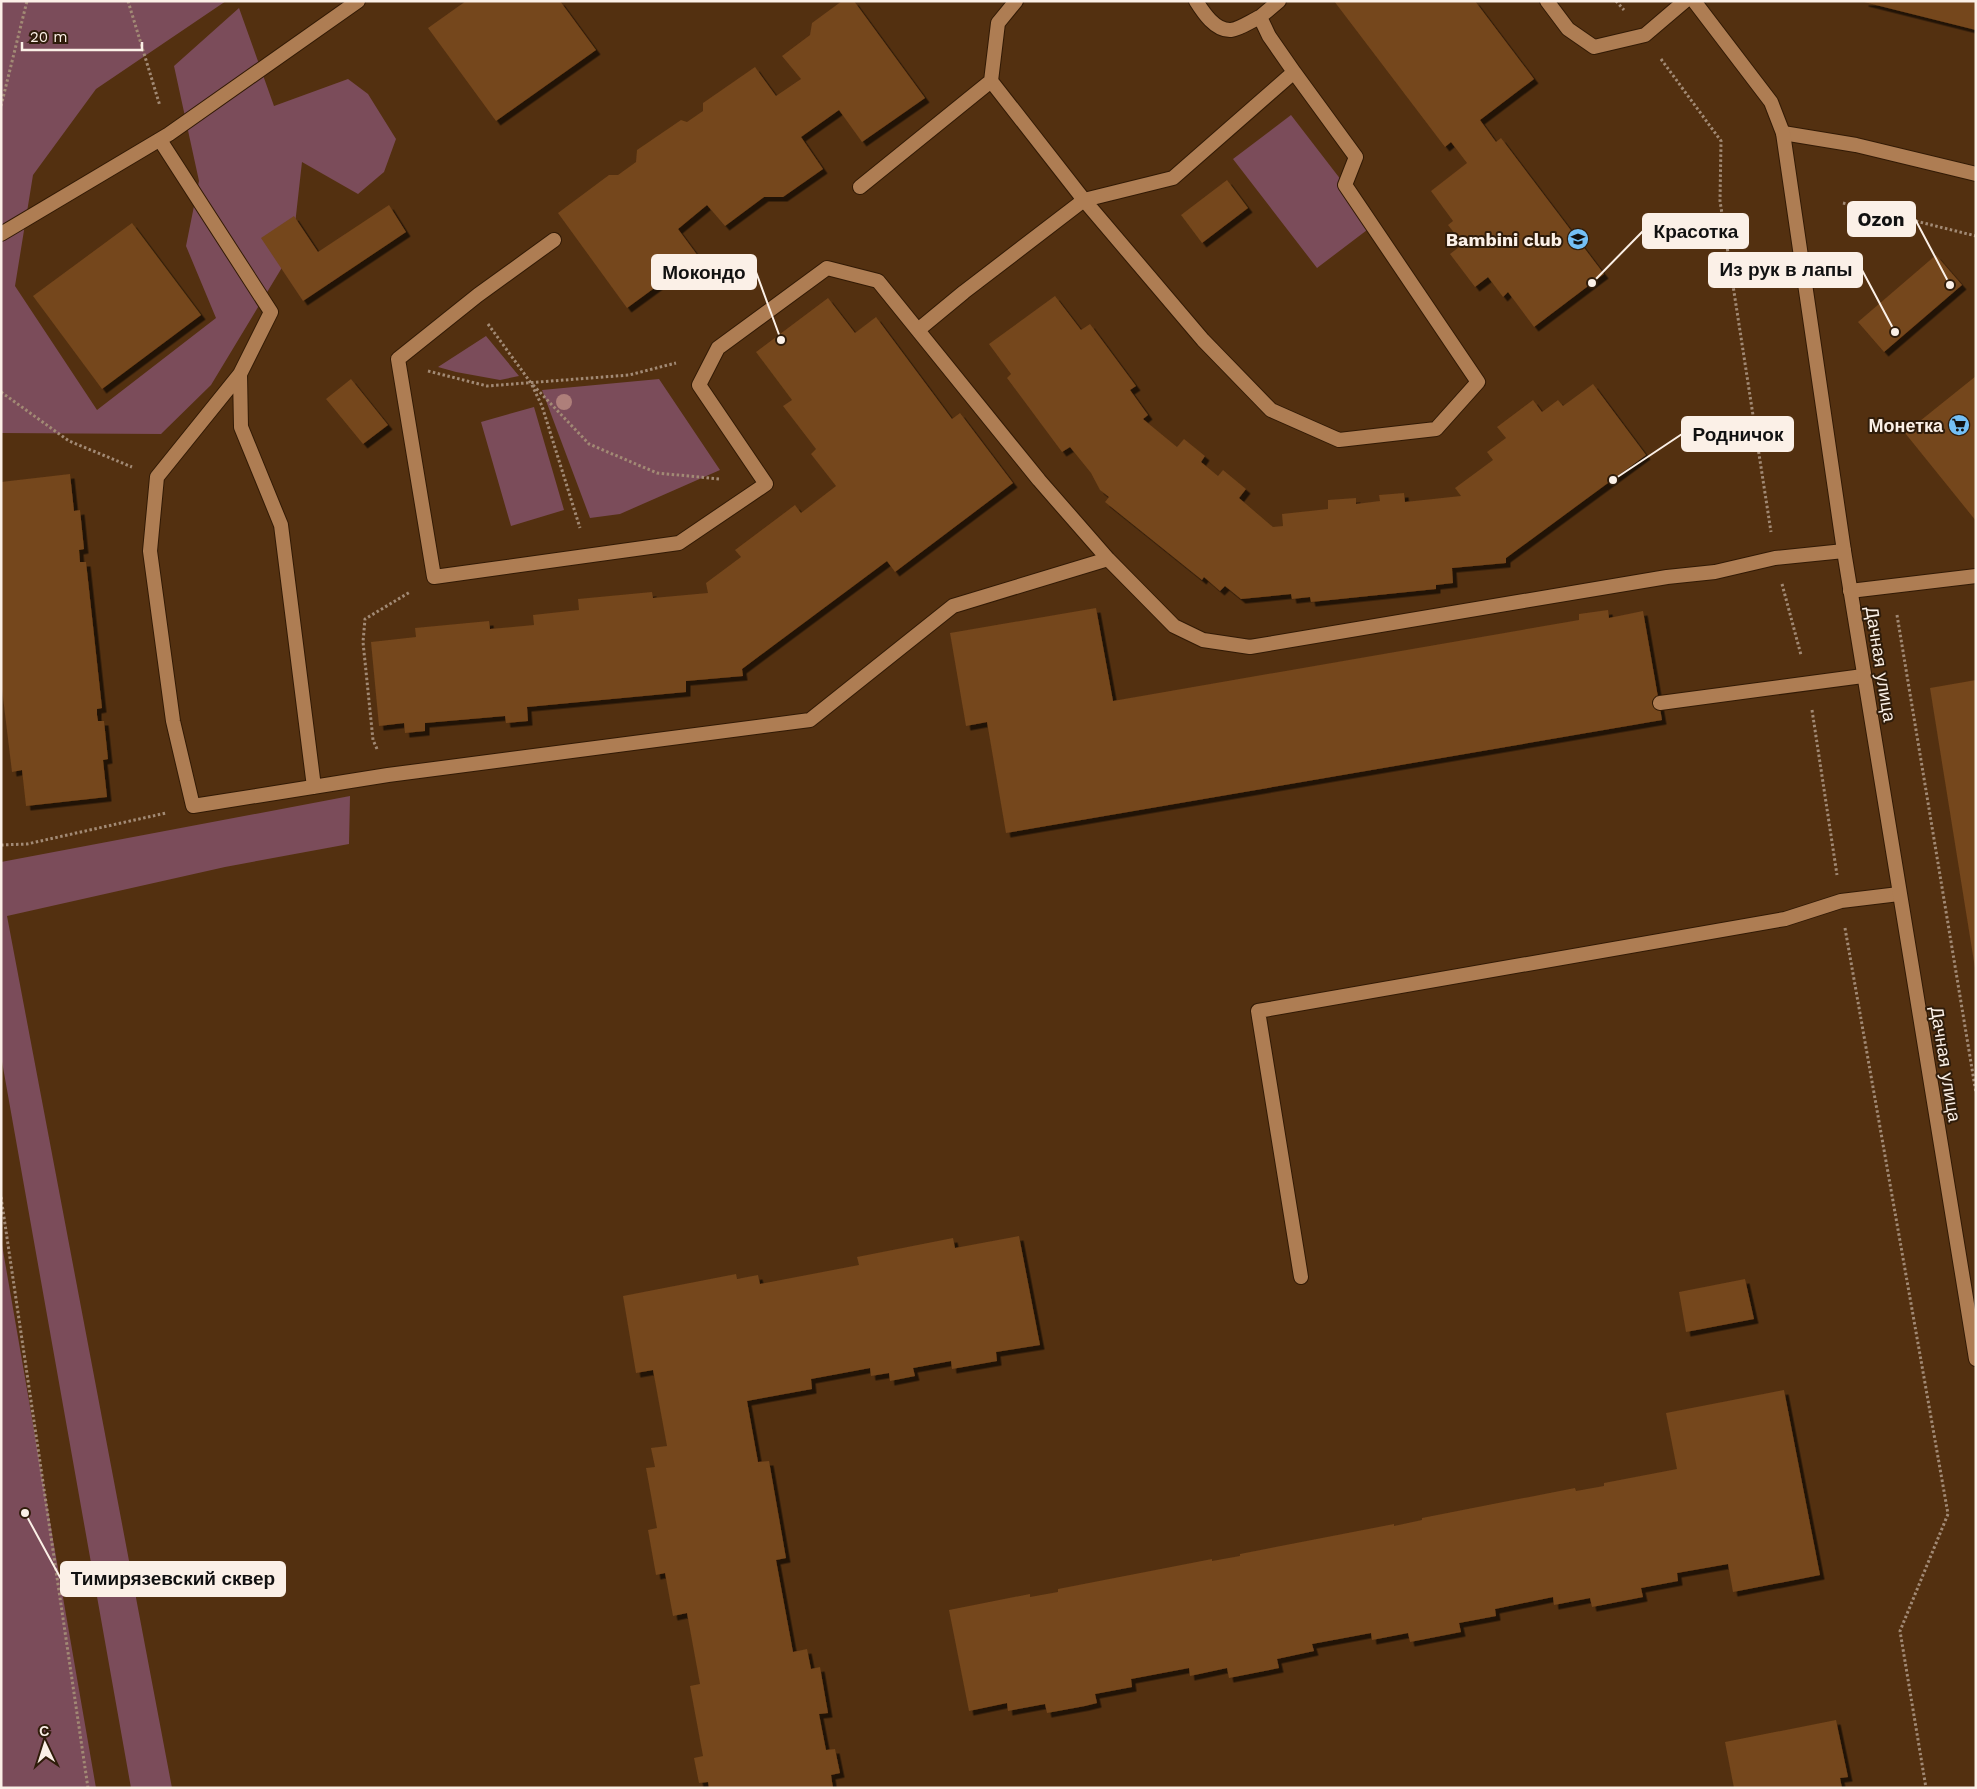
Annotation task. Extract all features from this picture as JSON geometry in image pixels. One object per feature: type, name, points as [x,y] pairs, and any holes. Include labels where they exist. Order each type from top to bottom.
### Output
[{"type":"street","points":[[1,234],[165,137],[358,1]]},
{"type":"street","points":[[860,187],[991,81],[998,23],[1016,1]]},
{"type":"street","points":[[1196,1],[1205,16],[1218,27],[1230,30],[1260,17],[1279,1]]},
{"type":"street","points":[[1547,1],[1568,29],[1594,47],[1644,35],[1686,1]]},
{"type":"street","name":"Дачная улица","points":[[1694,1],[1771,102],[1783,133],[1863,676],[1976,1359]]},
{"type":"street","points":[[991,81],[1084,200],[1203,340],[1271,410],[1339,440],[1436,429],[1478,382],[1345,185],[1356,157],[1269,36],[1260,17]]},
{"type":"street","points":[[918,330],[964,292],[1084,200],[1173,178],[1294,72]]},
{"type":"street","points":[[1783,133],[1856,145],[1976,174]]},
{"type":"street","points":[[165,137],[271,312],[240,374],[157,477],[150,551],[173,721],[193,806],[388,775],[810,720],[953,606],[1108,559]]},
{"type":"street","points":[[554,240],[471,301],[398,359],[434,577],[679,543],[766,484],[700,385],[718,348],[827,268],[878,281],[1039,480],[1108,559],[1174,626],[1203,640],[1250,647],[1667,577],[1715,572],[1775,558],[1844,551]]},
{"type":"street","points":[[240,374],[241,427],[281,525],[314,787]]},
{"type":"street","points":[[1850,591],[1976,576]]},
{"type":"street","points":[[1660,702],[1863,676]]},
{"type":"street","points":[[1301,1277],[1258,1011],[1784,919],[1841,901],[1899,894]]},
{"type":"path","points":[[1,106],[27,1]]},
{"type":"path","points":[[128,1],[165,137]]},
{"type":"path","points":[[1843,203],[1976,236]]},
{"type":"path","points":[[471,301],[531,383],[589,444],[657,473],[766,484]]},
{"type":"path","points":[[398,359],[432,372],[486,386],[629,375],[676,363]]},
{"type":"path","points":[[531,383],[542,406],[588,555]]},
{"type":"path","points":[[1,392],[69,441],[157,477]]},
{"type":"path","points":[[388,775],[373,740],[363,642],[365,619],[434,577]]},
{"type":"path","points":[[1892,587],[1976,1092]]},
{"type":"path","points":[[1,845],[27,844],[193,806]]},
{"type":"path","points":[[1,1197],[88,1788]]},
{"type":"shaded area","points":[[1,1],[226,1],[96,89],[33,175],[15,286],[97,410],[216,318],[186,246],[199,181],[174,66],[239,8],[274,106],[348,79],[368,94],[396,139],[384,172],[358,194],[302,162],[292,251],[211,385],[161,434],[1,433]]},
{"type":"shaded area","points":[[1291,115],[1375,224],[1317,268],[1233,159]]},
{"type":"shaded area","points":[[486,336],[519,376],[500,380],[438,367]]},
{"type":"shaded area","points":[[659,379],[720,470],[620,514],[590,518],[542,390]]},
{"type":"shaded area","points":[[534,407],[564,510],[511,526],[481,422]]},
{"type":"shaded area","points":[[350,796],[349,844],[225,867],[7,916],[172,1788],[131,1788],[1,1056],[1,862]]},
{"type":"shaded area","points":[[1,1239],[96,1788],[1,1788]]},
{"type":"building","points":[[466,1],[560,1],[596,50],[496,121],[428,28]]},
{"type":"building","points":[[842,1],[854,1],[925,98],[862,142],[839,110],[801,137],[823,169],[783,197],[764,197],[725,226],[707,205],[678,229],[698,256],[627,308],[558,213],[609,175],[618,175],[636,162],[637,150],[681,120],[687,122],[703,111],[703,103],[755,67],[776,96],[801,79],[782,56],[810,35],[812,23]]},
{"type":"building","points":[[1334,1],[1475,1],[1534,79],[1480,120],[1496,142],[1501,138],[1604,274],[1534,327],[1508,292],[1503,297],[1488,277],[1475,287],[1450,254],[1463,244],[1448,225],[1453,221],[1431,191],[1467,163],[1451,142],[1445,147]]},
{"type":"building","points":[[1864,1],[1976,1],[1976,30],[1864,2]]},
{"type":"building","points":[[1227,180],[1248,208],[1202,243],[1181,215]]},
{"type":"building","points":[[389,205],[406,232],[303,301],[261,238],[294,216],[318,252]]},
{"type":"building","points":[[132,223],[201,315],[102,389],[33,296]]},
{"type":"building","points":[[1936,255],[1962,285],[1884,352],[1858,322]]},
{"type":"building","points":[[1055,296],[1081,330],[1090,324],[1136,386],[1130,390],[1148,415],[1143,419],[1177,447],[1184,439],[1205,456],[1201,462],[1218,476],[1223,470],[1246,489],[1239,498],[1273,527],[1283,526],[1282,514],[1328,509],[1328,500],[1356,498],[1356,504],[1380,501],[1379,495],[1404,493],[1405,502],[1461,496],[1455,488],[1493,460],[1487,452],[1506,438],[1497,427],[1533,400],[1542,412],[1558,400],[1563,406],[1593,384],[1646,455],[1506,558],[1506,563],[1452,568],[1453,583],[1436,585],[1436,589],[1311,602],[1310,597],[1292,599],[1291,594],[1241,599],[1225,586],[1220,591],[1204,577],[1202,580],[1105,502],[1109,497],[1100,490],[1091,473],[1070,447],[1062,452],[1007,378],[1011,374],[989,344]]},
{"type":"building","points":[[828,298],[855,333],[876,317],[952,419],[960,413],[1013,483],[895,572],[887,561],[742,669],[743,676],[686,681],[686,692],[527,707],[528,721],[506,723],[505,716],[425,723],[425,731],[405,733],[404,723],[379,726],[371,642],[416,637],[415,628],[489,621],[490,629],[534,625],[533,615],[579,610],[578,599],[652,592],[653,598],[708,593],[706,583],[741,557],[735,550],[795,505],[801,513],[836,486],[811,454],[816,449],[783,406],[792,400],[756,352]]},
{"type":"building","points":[[1976,376],[1976,521],[1905,433]]},
{"type":"building","points":[[351,379],[388,425],[363,444],[326,399]]},
{"type":"building","points":[[70,474],[74,511],[80,510],[84,549],[79,550],[80,562],[86,562],[102,708],[97,709],[97,715],[98,721],[104,721],[108,759],[103,760],[107,797],[26,806],[22,770],[12,772],[1,681],[1,482]]},
{"type":"building","points":[[1096,608],[1113,701],[1579,620],[1579,614],[1608,610],[1609,618],[1643,611],[1662,720],[1006,833],[987,722],[966,726],[950,633]]},
{"type":"building","points":[[1976,680],[1976,968],[1975,968],[1930,688]]},
{"type":"building","points":[[1019,1236],[1040,1345],[996,1352],[997,1361],[952,1369],[951,1361],[913,1368],[915,1376],[890,1381],[889,1373],[871,1376],[870,1368],[811,1379],[812,1389],[747,1401],[758,1462],[769,1461],[786,1558],[776,1560],[793,1652],[807,1649],[811,1669],[820,1667],[828,1713],[819,1714],[826,1750],[835,1749],[840,1773],[831,1775],[833,1788],[709,1788],[708,1782],[699,1783],[694,1758],[703,1756],[690,1686],[700,1684],[687,1613],[673,1616],[665,1573],[656,1575],[648,1530],[657,1528],[646,1468],[655,1467],[651,1448],[667,1446],[653,1370],[636,1373],[623,1296],[736,1274],[737,1279],[758,1275],[760,1284],[859,1265],[857,1257],[953,1238],[955,1248]]},
{"type":"building","points":[[1745,1279],[1754,1319],[1686,1332],[1679,1292]]},
{"type":"building","points":[[1784,1390],[1820,1575],[1733,1592],[1728,1564],[1677,1573],[1678,1581],[1641,1588],[1643,1597],[1592,1607],[1590,1598],[1554,1605],[1553,1597],[1495,1609],[1496,1616],[1459,1623],[1461,1632],[1410,1642],[1408,1633],[1372,1640],[1371,1633],[1312,1644],[1314,1651],[1277,1659],[1279,1668],[1229,1678],[1227,1668],[1190,1676],[1189,1668],[1131,1679],[1132,1687],[1095,1694],[1097,1703],[1085,1706],[1047,1713],[1045,1704],[1008,1711],[1007,1703],[969,1711],[949,1610],[1030,1594],[1030,1597],[1058,1592],[1058,1589],[1212,1559],[1212,1561],[1240,1556],[1240,1554],[1394,1524],[1394,1526],[1422,1520],[1422,1518],[1575,1488],[1576,1491],[1604,1486],[1604,1483],[1677,1469],[1666,1413]]},
{"type":"building","points":[[1836,1720],[1848,1777],[1840,1778],[1842,1788],[1734,1788],[1725,1742]]},
{"type":"place","name":"Bambini club","points":[[1578,239]]},
{"type":"place","name":"Красотка","points":[[1592,283]]},
{"type":"place","name":"Ozon","points":[[1950,285]]},
{"type":"place","name":"Из рук в лапы","points":[[1895,332]]},
{"type":"place","name":"Мокондо","points":[[781,340]]},
{"type":"place","name":"Монетка","points":[[1959,425]]},
{"type":"place","name":"Родничок","points":[[1613,480]]},
{"type":"place","name":"Тимирязевский сквер","points":[[25,1513]]}]
